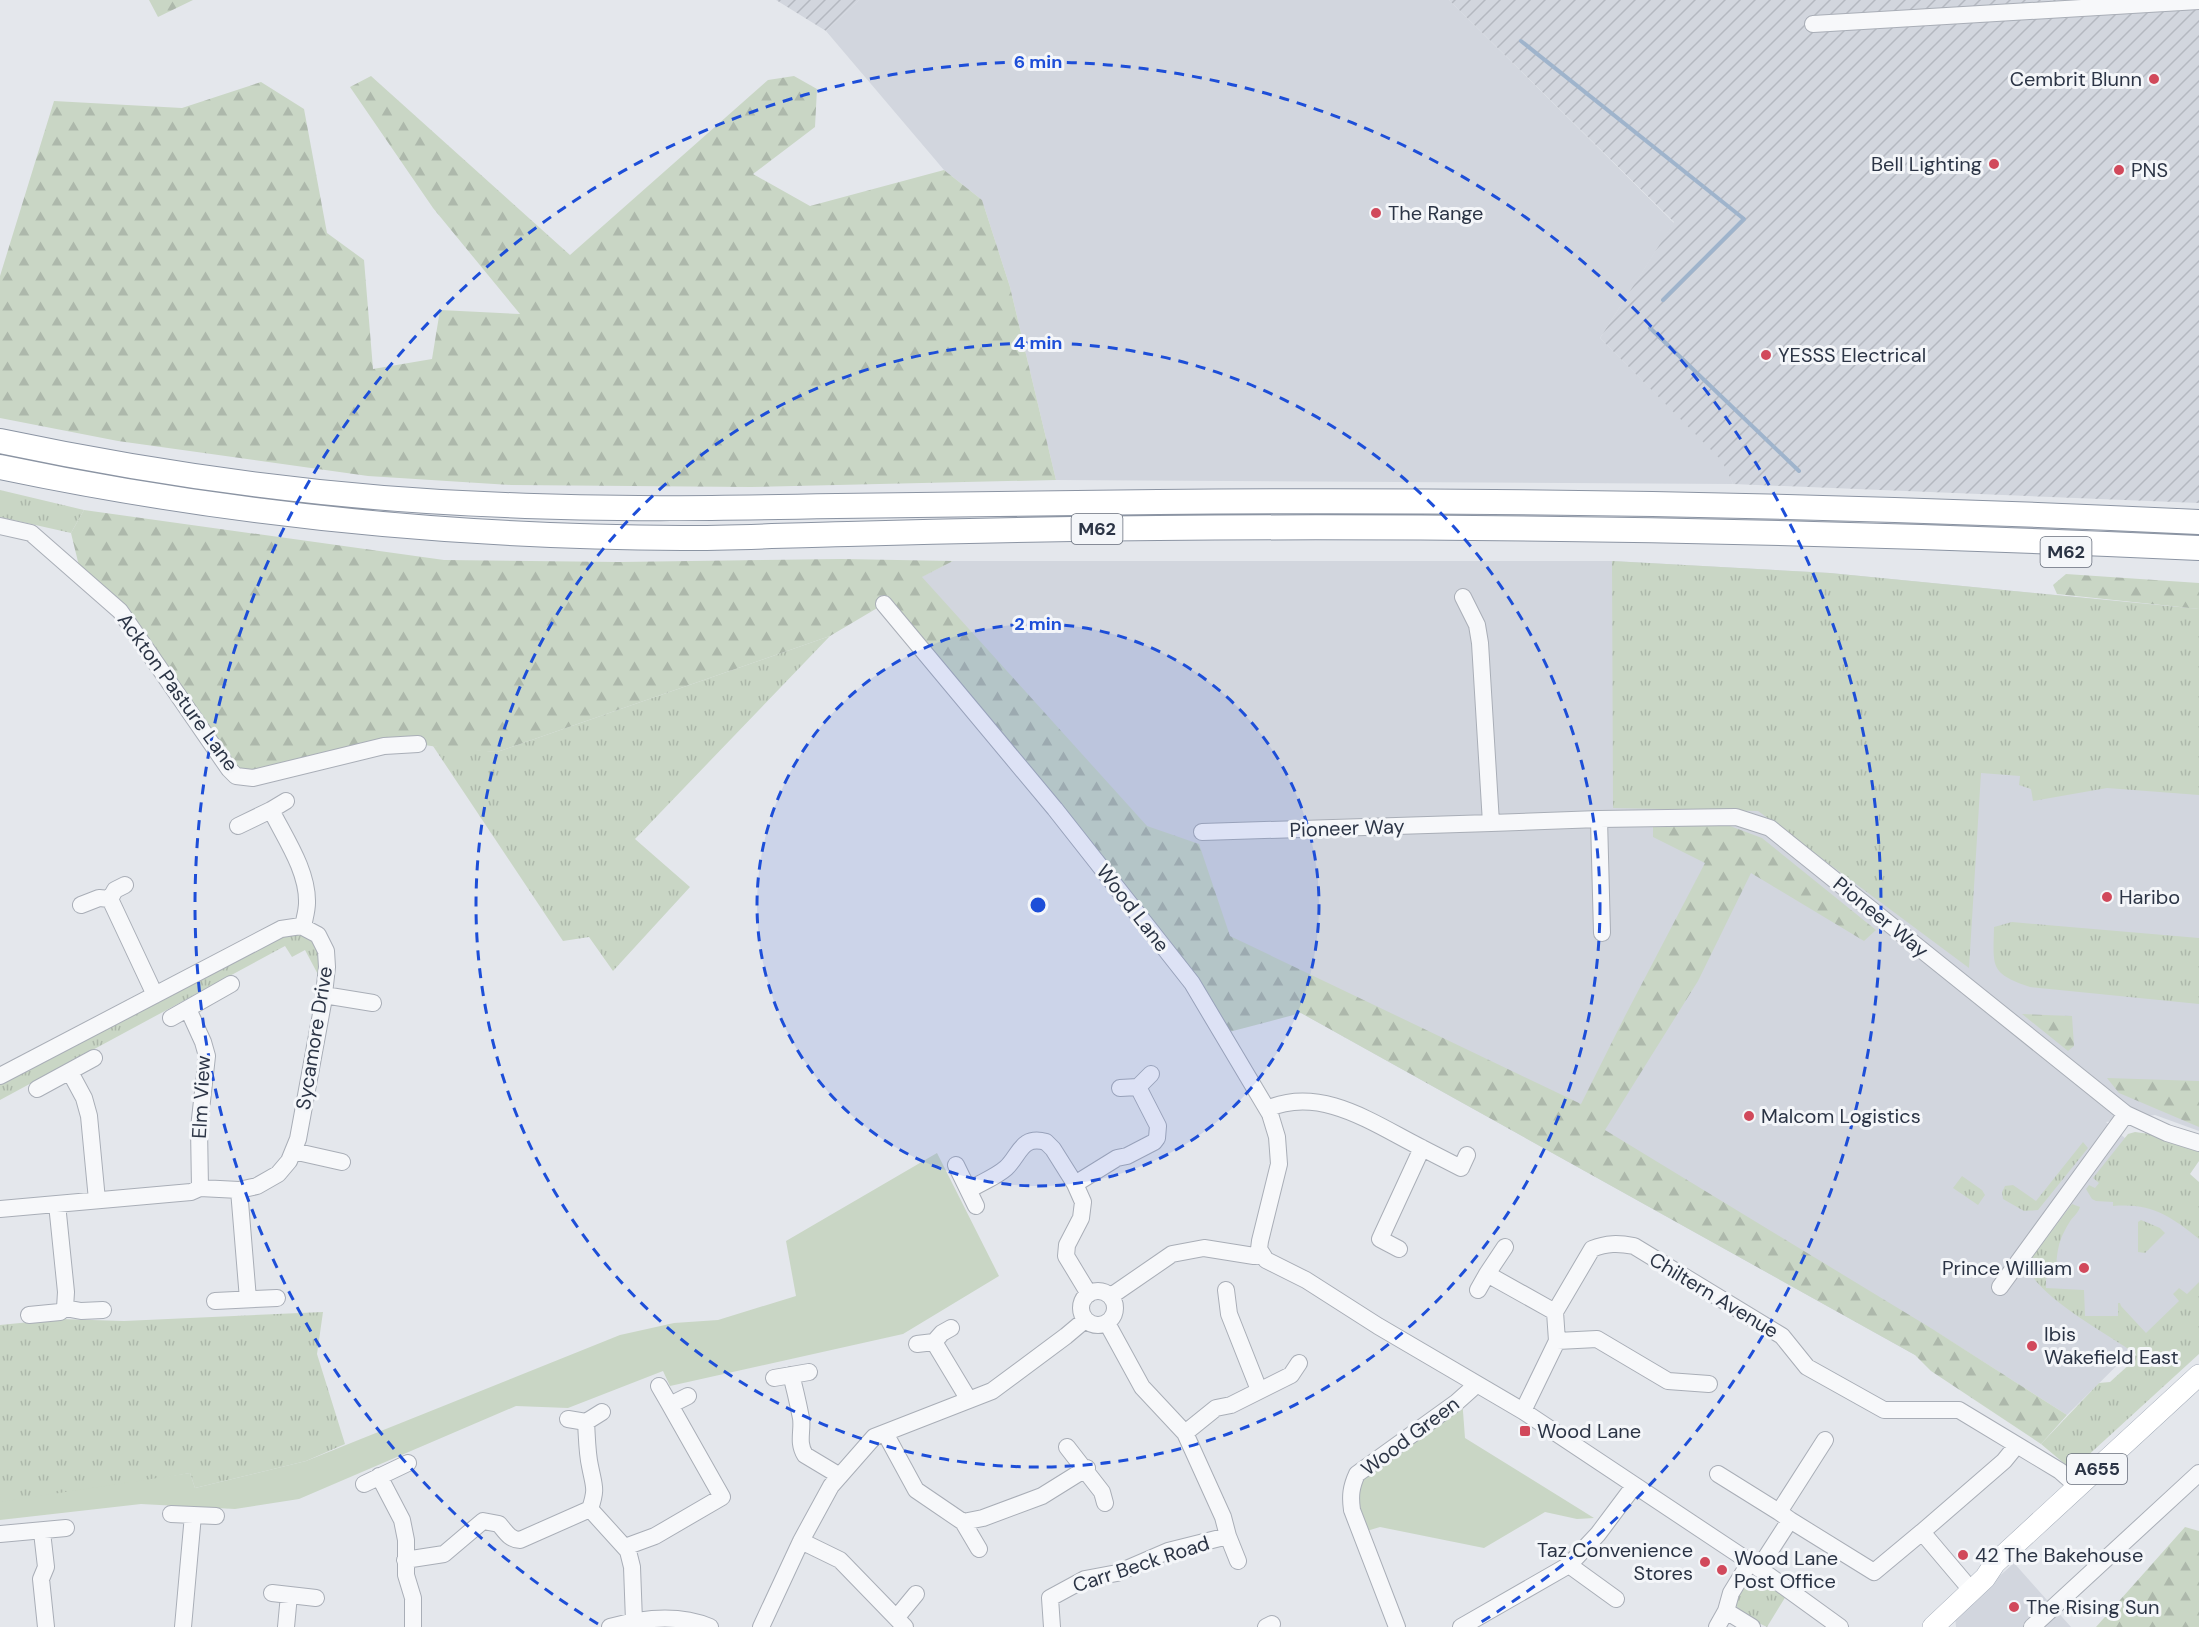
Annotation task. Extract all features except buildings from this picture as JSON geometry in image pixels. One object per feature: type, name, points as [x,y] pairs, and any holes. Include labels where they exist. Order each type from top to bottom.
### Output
[{"type":"highway","name":"M62","points":[[0,441],[77,457],[248,483],[371,496],[505,505],[643,508],[1141,502],[1456,502],[1719,506],[2199,520]]},
{"type":"highway","name":"M62","points":[[0,467],[140,494],[261,512],[533,534],[682,538],[1161,528],[1413,529],[1711,532],[2199,548]]},
{"type":"highway","name":"M62","points":[[1933,538],[2199,565]]},
{"type":"main road","name":"A655","points":[[1941,1624],[1985,1578],[1995,1563],[2199,1375]]},
{"type":"main road","name":"A655","points":[[1920,1627],[1984,1567],[1995,1563]]},
{"type":"street","points":[[1813,24],[2199,1]]},
{"type":"street","name":"Ackton Pasture Lane","points":[[0,526],[31,533],[120,611],[236,776],[253,778],[384,746],[418,744]]},
{"type":"street","points":[[1463,597],[1477,625],[1480,643],[1491,823]]},
{"type":"street","name":"Wood Lane","points":[[884,604],[1055,808],[1192,983],[1267,1109],[1276,1137],[1279,1164],[1260,1240],[1259,1249],[1262,1255]]},
{"type":"street","points":[[238,826],[286,801]]},
{"type":"street","points":[[0,1076],[281,929],[303,927],[307,903],[305,885],[297,862],[271,810]]},
{"type":"street","name":"Pioneer Way","points":[[1202,832],[1599,819],[1736,817],[1770,828],[2126,1114],[2167,1133],[2199,1143]]},
{"type":"street","points":[[1599,819],[1602,933]]},
{"type":"street","points":[[110,899],[115,890],[125,885]]},
{"type":"street","points":[[81,905],[99,898],[110,899]]},
{"type":"street","points":[[110,899],[155,995]]},
{"type":"street","name":"Sycamore Drive","points":[[0,1209],[191,1192],[200,1188],[239,1190],[257,1186],[278,1174],[289,1161],[298,1139],[327,967],[326,951],[318,935],[303,927]]},
{"type":"street","points":[[171,1018],[231,984]]},
{"type":"street","points":[[324,995],[373,1003]]},
{"type":"street","name":"Elm View","points":[[188,1009],[207,1056],[199,1128],[200,1188]]},
{"type":"street","points":[[37,1089],[94,1058]]},
{"type":"street","points":[[70,1072],[84,1098],[89,1116],[97,1200]]},
{"type":"street","points":[[1120,1088],[1138,1087],[1151,1074]]},
{"type":"street","points":[[1075,1184],[1117,1158],[1127,1156],[1154,1142],[1157,1138],[1158,1126],[1138,1087]]},
{"type":"street","points":[[1267,1109],[1288,1102],[1314,1101],[1335,1105],[1461,1168],[1467,1155]]},
{"type":"street","points":[[2000,1287],[2126,1114]]},
{"type":"street","points":[[969,1190],[1006,1167],[1024,1145],[1040,1140],[1046,1142],[1053,1149],[1080,1193],[1083,1207],[1081,1218],[1066,1245],[1066,1256],[1089,1294]]},
{"type":"street","points":[[1399,1249],[1380,1239],[1422,1148]]},
{"type":"street","points":[[293,1151],[342,1162]]},
{"type":"street","points":[[956,1165],[976,1206]]},
{"type":"street","points":[[239,1190],[248,1299]]},
{"type":"street","points":[[29,1315],[60,1312],[65,1308],[66,1292],[57,1204]]},
{"type":"street","name":"Chiltern Avenue","points":[[1555,1312],[1592,1249],[1618,1243],[1634,1246],[1782,1336],[1807,1367],[1884,1410],[1959,1410],[2060,1471],[2078,1487]]},
{"type":"street","points":[[1478,1290],[1504,1247]]},
{"type":"street","points":[[1111,1296],[1172,1254],[1204,1248],[1254,1256],[1262,1255],[1266,1260],[1306,1280],[1522,1411],[1755,1565],[1840,1627]]},
{"type":"street","points":[[1487,1274],[1555,1312],[1557,1341],[1522,1411]]},
{"type":"street","points":[[1226,1290],[1228,1314],[1259,1390]]},
{"type":"street","points":[[1101,1292],[1111,1296],[1115,1311],[1107,1323],[1096,1325],[1085,1320],[1081,1308],[1082,1302],[1089,1294],[1101,1292]]},
{"type":"street","points":[[214,1301],[278,1298]]},
{"type":"street","points":[[65,1308],[81,1311],[103,1310]]},
{"type":"street","points":[[761,1627],[801,1541],[831,1486],[874,1437],[992,1391],[1085,1320]]},
{"type":"street","points":[[1107,1323],[1142,1387],[1185,1433],[1223,1517],[1238,1561]]},
{"type":"street","points":[[917,1344],[934,1342],[942,1333],[951,1328]]},
{"type":"street","points":[[1557,1341],[1597,1339],[1668,1381],[1709,1384]]},
{"type":"street","points":[[934,1342],[969,1400]]},
{"type":"street","points":[[1185,1433],[1216,1408],[1231,1405],[1291,1375],[1299,1363]]},
{"type":"street","points":[[774,1378],[809,1372]]},
{"type":"street","points":[[792,1375],[802,1421],[800,1440],[802,1450],[805,1455],[840,1476]]},
{"type":"street","name":"Wood Green","points":[[1397,1627],[1352,1510],[1350,1493],[1357,1474],[1457,1402],[1476,1385]]},
{"type":"street","points":[[625,1547],[655,1536],[725,1503],[659,1386]]},
{"type":"street","points":[[670,1405],[688,1395]]},
{"type":"street","points":[[567,1419],[586,1422],[602,1412]]},
{"type":"street","points":[[405,1560],[444,1554],[483,1521],[499,1524],[509,1536],[520,1540],[590,1509],[595,1493],[586,1422]]},
{"type":"street","points":[[885,1433],[916,1490],[963,1522],[979,1550]]},
{"type":"street","points":[[1717,1627],[1726,1611],[1731,1593],[1755,1565],[1825,1440]]},
{"type":"street","points":[[1718,1474],[1874,1572],[2004,1461],[2017,1445]]},
{"type":"street","points":[[1067,1447],[1102,1492],[1105,1503]]},
{"type":"street","points":[[408,1463],[372,1480],[402,1520],[406,1540],[406,1575],[413,1598],[413,1627]]},
{"type":"street","points":[[963,1522],[983,1518],[1042,1496],[1085,1469]]},
{"type":"street","points":[[2032,1627],[2199,1473]]},
{"type":"street","points":[[1461,1627],[1569,1565],[1598,1534],[1634,1486]]},
{"type":"street","points":[[590,1509],[628,1551],[632,1567],[634,1621]]},
{"type":"street","points":[[171,1514],[216,1516]]},
{"type":"street","points":[[183,1627],[193,1515]]},
{"type":"street","points":[[0,1534],[42,1532],[66,1528]]},
{"type":"street","points":[[42,1532],[46,1567],[41,1579],[46,1627]]},
{"type":"street","points":[[1922,1532],[1966,1584]]},
{"type":"street","name":"Carr Beck Road","points":[[1052,1627],[1050,1598],[1085,1579],[1117,1573],[1168,1551],[1228,1536]]},
{"type":"street","points":[[801,1541],[840,1560],[901,1622],[916,1594]]},
{"type":"street","points":[[1569,1565],[1616,1599]]},
{"type":"street","points":[[272,1593],[316,1598]]},
{"type":"street","points":[[286,1627],[289,1595]]},
{"type":"street","points":[[1726,1611],[1752,1627]]},
{"type":"street","points":[[610,1627],[634,1621],[682,1620],[696,1621],[710,1627]]},
{"type":"shaded area","points":[[776,0],[859,0],[826,31]]},
{"type":"shaded area","points":[[859,0],[1449,0],[1674,223],[1600,338],[1723,461],[1733,484],[1056,480],[1010,287],[982,200],[944,170],[826,31]]},
{"type":"shaded area","points":[[1449,0],[2199,0],[2199,503],[1733,484],[1722,461],[1600,338],[1674,222]]},
{"type":"shaded area","points":[[953,561],[1612,561],[1830,573],[2199,609],[2199,1131],[2155,1115],[2106,1122],[2199,1201],[2199,1284],[2067,1415],[1935,1331],[1915,1355],[1222,971],[921,577]]},
{"type":"shaded area","points":[[2014,1563],[2071,1627],[1956,1627],[1955,1616]]},
{"type":"green space","points":[[149,0],[193,0],[158,17]]},
{"type":"green space","points":[[371,76],[570,255],[768,80],[794,76],[817,89],[815,127],[753,174],[810,206],[944,170],[982,200],[1010,287],[1056,480],[751,487],[511,485],[368,476],[118,441],[0,418],[0,276],[54,101],[182,108],[261,82],[304,109],[327,233],[364,260],[373,369],[432,359],[440,310],[520,314],[433,208],[350,87]]},
{"type":"green space","points":[[0,490],[84,510],[71,533],[0,517]]},
{"type":"green space","points":[[84,510],[444,560],[953,561],[922,577],[1147,826],[1199,844],[1230,936],[1581,1104],[1705,863],[1653,837],[1653,826],[1730,826],[1762,838],[1876,930],[1864,941],[1751,873],[1698,981],[1605,1130],[1934,1330],[2067,1415],[2041,1444],[1931,1371],[1915,1355],[1301,1013],[1229,1032],[884,604],[830,636],[497,752],[418,744],[236,775],[80,570],[71,533]]},
{"type":"green space","points":[[1612,561],[1830,573],[2199,609],[2199,795],[2107,788],[2033,801],[2031,789],[2019,785],[2020,776],[1981,773],[1969,968],[1758,811],[1613,808]]},
{"type":"green space","points":[[2066,574],[2199,583],[2199,609],[2057,594],[2053,585]]},
{"type":"green space","points":[[830,636],[635,839],[690,887],[613,971],[589,937],[563,941],[433,746],[497,752]]},
{"type":"green space","points":[[2012,922],[2199,938],[2199,1004],[2030,987],[2017,982],[2001,973],[1994,960],[1994,927]]},
{"type":"green space","points":[[291,931],[315,943],[320,955],[322,982],[305,950],[292,957],[285,946],[0,1100],[0,1084],[40,1059]]},
{"type":"green space","points":[[2022,1014],[2072,1016],[2074,1046],[2068,1051]]},
{"type":"green space","points":[[2107,1078],[2199,1081],[2199,1127],[2119,1093]]},
{"type":"green space","points":[[2135,1132],[2150,1134],[2199,1151],[2199,1161],[2190,1174],[2199,1182],[2199,1239],[2159,1212],[2139,1207],[2113,1206],[2113,1202],[2096,1201],[2086,1189],[2089,1185],[2095,1188],[2099,1183],[2093,1178],[2128,1134]]},
{"type":"green space","points":[[2083,1142],[2088,1148],[2038,1210],[2024,1211],[2003,1199],[2002,1192],[2005,1186],[2013,1185],[2036,1201]]},
{"type":"green space","points":[[937,1153],[999,1276],[903,1334],[670,1386],[663,1371],[568,1408],[516,1406],[299,1499],[235,1509],[141,1504],[0,1520],[0,1502],[190,1473],[195,1488],[306,1461],[620,1335],[674,1323],[718,1320],[796,1296],[786,1241]]},
{"type":"green space","points":[[1962,1176],[1982,1190],[1985,1195],[1978,1205],[1953,1188]]},
{"type":"green space","points":[[2072,1204],[2080,1207],[2062,1235],[2056,1272],[2046,1279],[2046,1288],[2084,1290],[2085,1316],[2118,1316],[2118,1303],[2120,1303],[2146,1333],[2179,1301],[2173,1294],[2179,1288],[2187,1294],[2199,1282],[2199,1354],[2072,1470],[2041,1444],[2099,1383],[2110,1382],[2132,1362],[2136,1354],[2059,1302],[2033,1278],[2026,1265]]},
{"type":"green space","points":[[2141,1220],[2160,1228],[2165,1233],[2145,1253],[2138,1252],[2138,1222]]},
{"type":"green space","points":[[323,1312],[317,1354],[345,1444],[306,1461],[195,1488],[190,1473],[0,1508],[0,1325],[60,1319],[124,1321]]},
{"type":"green space","points":[[1462,1398],[1465,1438],[1594,1518],[1577,1519],[1545,1512],[1484,1548],[1380,1527],[1360,1533],[1353,1484]]},
{"type":"green space","points":[[2185,1527],[2199,1531],[2199,1627],[2096,1627]]},
{"type":"green space","points":[[1752,1578],[1763,1579],[1786,1596],[1767,1627],[1742,1615],[1736,1606],[1743,1586]]},
{"type":"waterway","points":[[1521,41],[1744,219],[1663,300]]},
{"type":"waterway","points":[[1650,328],[1799,471]]},
{"type":"place","name":"Cembrit Blunn","points":[[2154,79]]},
{"type":"place","name":"Bell Lighting","points":[[1994,164]]},
{"type":"place","name":"PNS","points":[[2119,170]]},
{"type":"place","name":"The Range","points":[[1376,213]]},
{"type":"place","name":"YESSS Electrical","points":[[1766,355]]},
{"type":"place","name":"Haribo","points":[[2107,897]]},
{"type":"place","name":"Malcom Logistics","points":[[1749,1116]]},
{"type":"place","name":"Prince William","points":[[2084,1268]]},
{"type":"place","name":"Ibis Wakefield East","points":[[2032,1346]]},
{"type":"place","name":"Wood Lane","points":[[1525,1431]]},
{"type":"place","name":"42 The Bakehouse","points":[[1963,1555]]},
{"type":"place","name":"Taz Convenience Stores","points":[[1705,1562]]},
{"type":"place","name":"Wood Lane Post Office","points":[[1722,1570]]},
{"type":"place","name":"The Rising Sun","points":[[2014,1607]]}]
